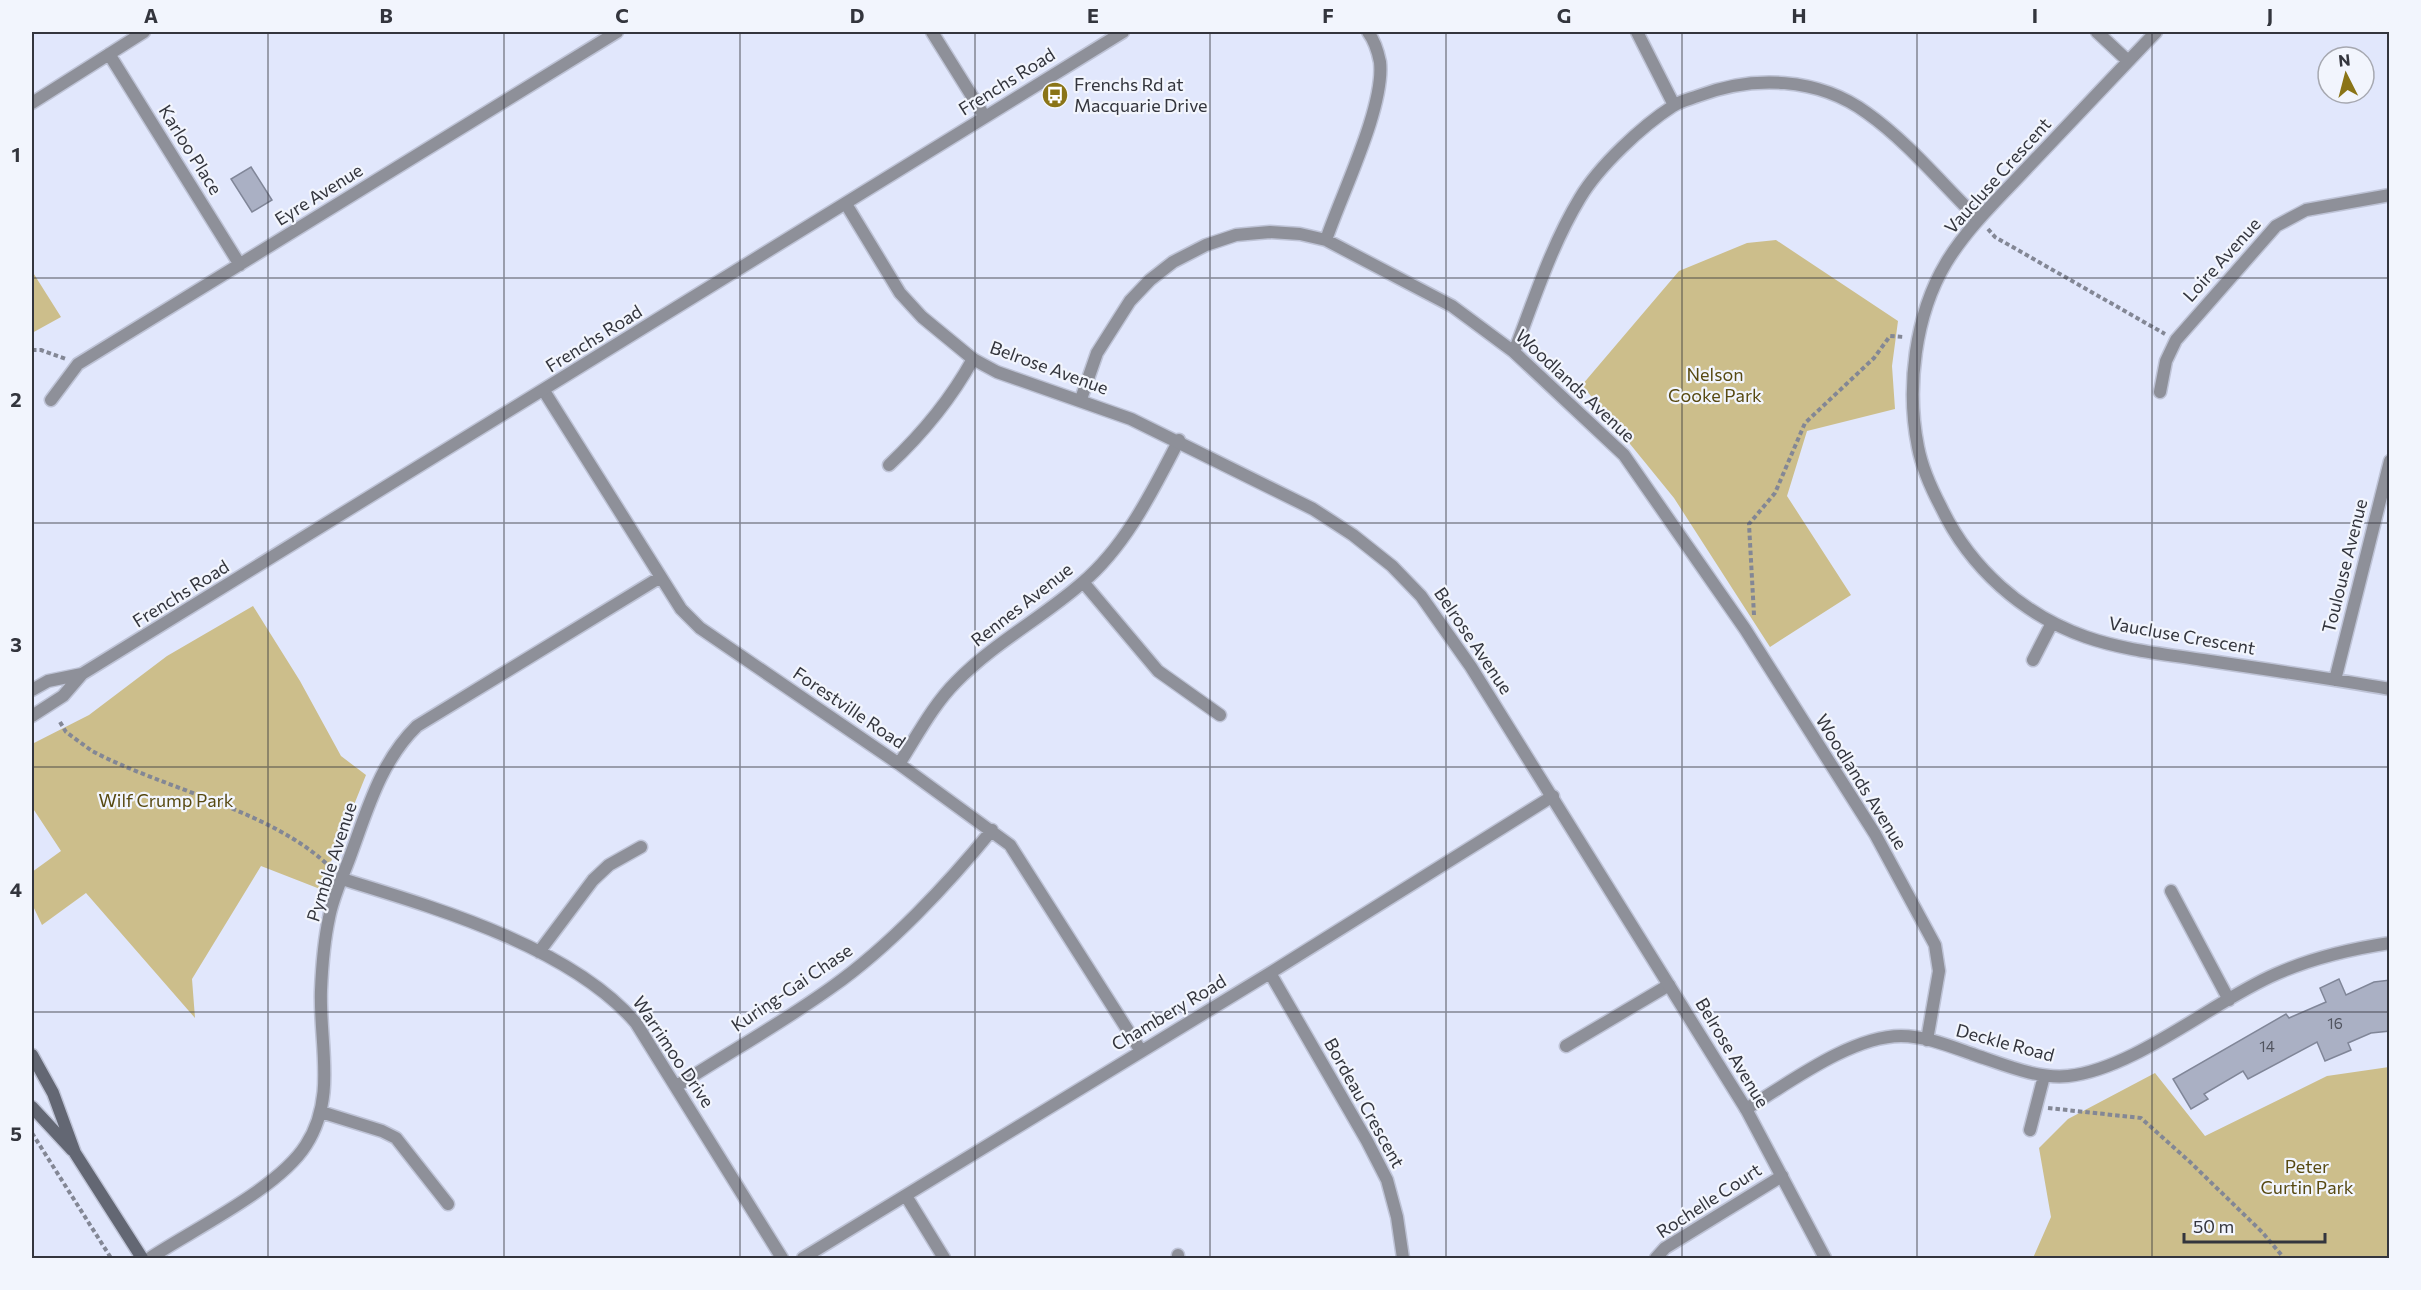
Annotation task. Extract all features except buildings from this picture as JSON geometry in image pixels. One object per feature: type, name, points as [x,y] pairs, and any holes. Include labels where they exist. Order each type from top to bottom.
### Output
[{"type":"main road","points":[[32,1055],[53,1094],[75,1153]]},
{"type":"main road","points":[[32,1107],[75,1153],[142,1258]]},
{"type":"street","points":[[32,103],[144,32]]},
{"type":"street","name":"Eyre Avenue","points":[[51,400],[78,364],[617,32]]},
{"type":"street","points":[[933,32],[985,117]]},
{"type":"street","name":"Frenchs Road","points":[[32,716],[63,696],[82,674],[1124,32]]},
{"type":"street","points":[[1326,240],[1373,113],[1379,88],[1380,62],[1368,32]]},
{"type":"street","points":[[1637,32],[1674,105]]},
{"type":"street","points":[[2097,32],[2128,62]]},
{"type":"street","name":"Vaucluse Crescent","points":[[2156,32],[1978,219],[1946,262],[1924,313],[1914,378],[1914,415],[1918,448],[1929,484],[1965,549],[2020,603],[2052,623],[2087,638],[2133,649],[2390,689]]},
{"type":"street","name":"Karloo Place","points":[[109,54],[240,265]]},
{"type":"street","points":[[1514,352],[1561,233],[1581,195],[1612,158],[1674,105],[1714,90],[1753,82],[1813,87],[1866,112],[1898,138],[1978,219]]},
{"type":"street","name":"Loire Avenue","points":[[2160,392],[2166,361],[2176,340],[2276,226],[2306,210],[2390,195]]},
{"type":"street","name":"Belrose Avenue","points":[[846,204],[900,293],[922,317],[973,359],[997,372],[1081,399],[1179,440],[1313,509],[1353,535],[1392,566],[1421,596],[1447,629],[1553,796],[1746,1109],[1825,1258]]},
{"type":"street","name":"Woodlands Avenue","points":[[1081,399],[1097,354],[1124,308],[1150,280],[1173,262],[1206,245],[1236,236],[1270,232],[1300,234],[1326,240],[1452,306],[1514,352],[1624,455],[1745,630],[1875,834],[1935,945],[1939,971],[1927,1040]]},
{"type":"street","points":[[889,465],[911,445],[956,390],[973,359]]},
{"type":"street","name":"Forestville Road","points":[[544,391],[659,578],[681,609],[700,628],[899,764],[1010,845],[1141,1051]]},
{"type":"street","name":"Rennes Avenue","points":[[899,764],[941,700],[956,682],[981,660],[1083,582],[1125,536],[1179,440]]},
{"type":"street","name":"Toulouse Avenue","points":[[2336,680],[2390,461]]},
{"type":"street","name":"Pymble Avenue","points":[[150,1258],[267,1184],[292,1165],[307,1144],[321,1112],[326,1083],[321,991],[329,916],[380,777],[403,740],[417,726],[659,578]]},
{"type":"street","points":[[1083,582],[1158,672],[1220,715]]},
{"type":"street","points":[[2032,660],[2052,623]]},
{"type":"street","name":"Frenchs Road","points":[[32,690],[48,681],[82,674]]},
{"type":"street","name":"Chambery Road","points":[[803,1258],[1270,974],[1553,796]]},
{"type":"street","name":"Kuring-Gai Chase","points":[[677,1086],[832,987],[876,953],[972,855],[992,830]]},
{"type":"street","points":[[538,952],[592,880],[609,865],[641,847]]},
{"type":"street","name":"Warrimoo Drive","points":[[342,879],[447,912],[538,952],[604,991],[636,1023],[782,1258]]},
{"type":"street","points":[[2171,891],[2229,1000]]},
{"type":"street","name":"Deckle Road","points":[[1746,1109],[1865,1041],[1902,1036],[1927,1040],[2044,1076],[2068,1076],[2116,1062],[2275,974],[2319,958],[2390,944]]},
{"type":"street","name":"Bordeau Crescent","points":[[1270,974],[1367,1141],[1387,1180],[1397,1217],[1402,1258]]},
{"type":"street","points":[[1566,1046],[1669,985]]},
{"type":"street","points":[[2030,1130],[2044,1076]]},
{"type":"street","points":[[321,1112],[382,1131],[396,1138],[448,1204]]},
{"type":"street","name":"Rochelle Court","points":[[1656,1258],[1665,1248],[1782,1176]]},
{"type":"street","points":[[906,1196],[944,1258]]},
{"type":"path","points":[[1978,219],[1995,237],[2176,340]]},
{"type":"path","points":[[1745,630],[1754,624],[1749,524],[1775,493],[1805,423],[1874,358],[1890,336],[1919,339]]},
{"type":"path","points":[[32,350],[41,350],[78,364]]},
{"type":"path","points":[[60,722],[66,732],[103,757],[272,827],[318,856],[342,879]]},
{"type":"path","points":[[2036,1106],[2063,1112],[2141,1118],[2262,1232],[2284,1258]]},
{"type":"path","points":[[32,1133],[111,1258]]},
{"type":"green space","name":"Nelson Cooke Park","points":[[1776,240],[1898,321],[1892,366],[1895,409],[1807,431],[1787,496],[1851,595],[1770,647],[1674,498],[1582,385],[1679,271],[1747,243]]},
{"type":"green space","points":[[32,271],[61,317],[32,333]]},
{"type":"green space","name":"Wilf Crump Park","points":[[253,606],[300,681],[341,756],[366,775],[320,889],[261,866],[192,979],[195,1018],[86,893],[42,925],[32,904],[32,872],[61,851],[32,807],[32,744],[89,715],[167,656]]},
{"type":"green space","name":"Peter Curtin Park","points":[[2389,1067],[2389,1258],[2033,1258],[2051,1217],[2039,1148],[2068,1119],[2155,1073],[2205,1136],[2327,1076]]},
{"type":"place","name":"Frenchs Rd at Macquarie Drive","points":[[1055,95]]}]
